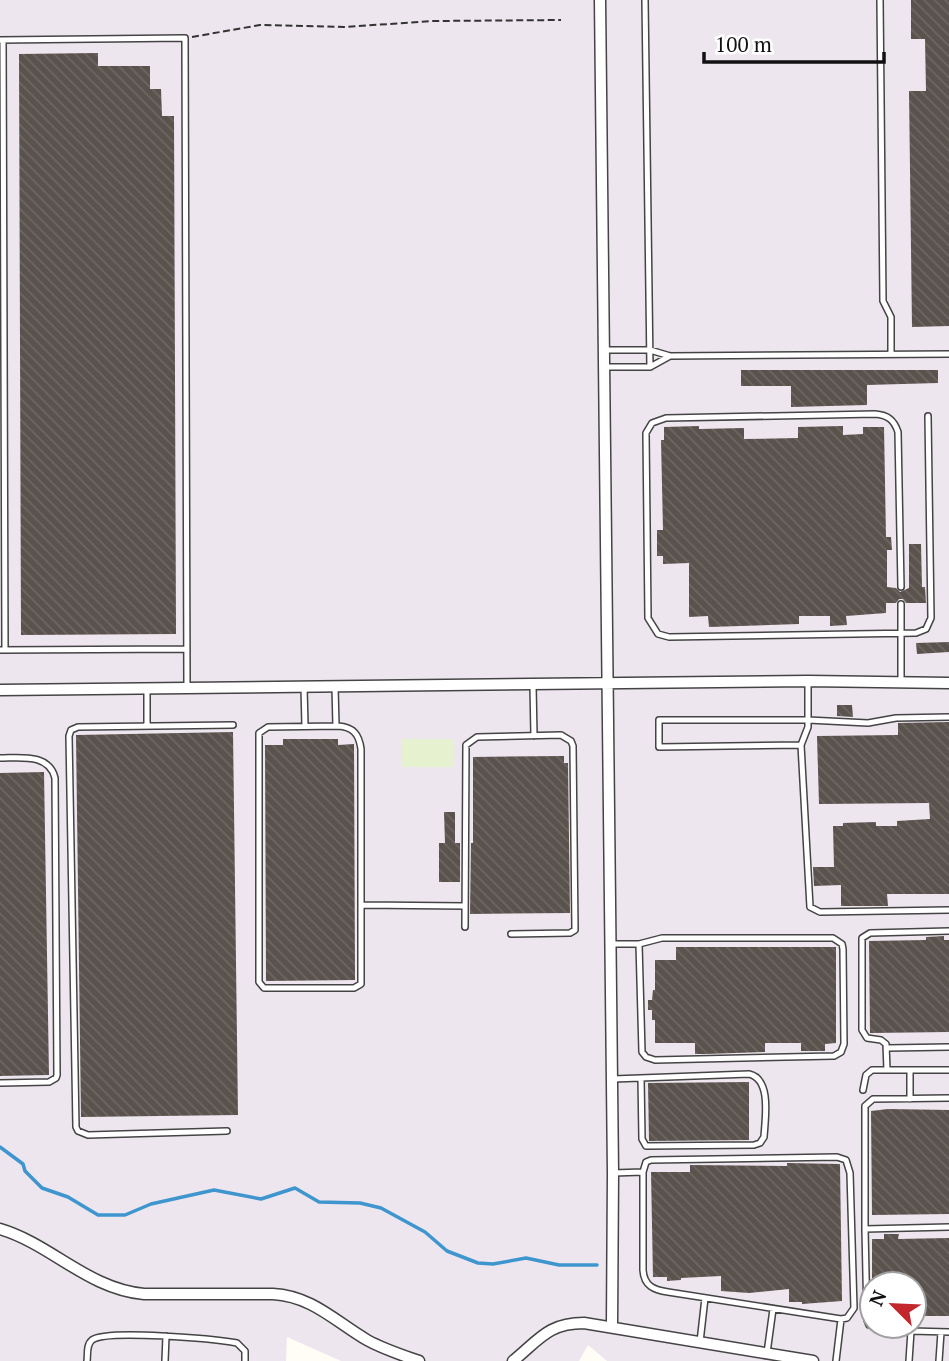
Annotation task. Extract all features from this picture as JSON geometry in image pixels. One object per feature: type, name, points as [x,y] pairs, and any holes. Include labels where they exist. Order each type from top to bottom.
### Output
[{"type":"street","points":[[600,0],[613,1173],[612,1326]]},
{"type":"street","points":[[0,690],[808,681],[949,682]]},
{"type":"street","points":[[0,1229],[36,1245],[92,1279],[125,1291],[292,1296],[323,1310],[373,1343],[419,1361]]},
{"type":"street","points":[[513,1361],[544,1333],[555,1327],[584,1322],[813,1361]]},
{"type":"lane","points":[[645,0],[650,367]]},
{"type":"lane","points":[[880,0],[883,301],[891,317],[891,354]]},
{"type":"lane","points":[[187,649],[3,650],[2,40],[185,38],[187,649],[187,688]]},
{"type":"lane","points":[[604,350],[650,350],[670,356],[949,354]]},
{"type":"lane","points":[[604,368],[650,367],[670,356]]},
{"type":"lane","points":[[901,587],[898,432],[896,425],[887,416],[875,414],[666,418],[656,420],[650,425],[646,438],[648,618],[658,634],[669,637],[901,633],[924,631],[931,618],[928,416]]},
{"type":"lane","points":[[901,604],[901,682]]},
{"type":"lane","points":[[808,681],[807,731],[801,745],[810,907],[820,912],[949,910]]},
{"type":"lane","points":[[533,684],[534,736]]},
{"type":"lane","points":[[304,687],[304,726]]},
{"type":"lane","points":[[335,687],[336,726]]},
{"type":"lane","points":[[147,689],[147,726]]},
{"type":"lane","points":[[801,745],[659,747],[659,720],[808,720],[868,723],[896,718],[949,717]]},
{"type":"lane","points":[[227,1131],[88,1135],[78,1131],[76,1127],[69,736],[71,730],[78,727],[233,725]]},
{"type":"lane","points":[[336,726],[353,730],[360,743],[362,981],[360,987],[261,987],[258,738],[264,727],[336,726]]},
{"type":"lane","points":[[465,927],[466,745],[477,737],[561,735],[571,741],[573,746],[575,927],[570,933],[511,934]]},
{"type":"lane","points":[[0,758],[37,759],[51,768],[55,778],[57,1061],[57,1075],[53,1081],[0,1083]]},
{"type":"lane","points":[[362,905],[465,906]]},
{"type":"lane","points":[[887,1070],[888,1048],[883,1041],[864,1036],[862,1030],[863,937],[870,933],[949,931]]},
{"type":"lane","points":[[610,944],[639,944],[655,938],[833,938],[842,944],[844,949],[844,1044],[841,1052],[834,1056],[646,1058],[642,1052],[639,944]]},
{"type":"lane","points":[[888,1048],[949,1047]]},
{"type":"lane","points":[[910,1070],[910,1099]]},
{"type":"lane","points":[[863,1090],[868,1072],[949,1070]]},
{"type":"lane","points":[[611,1079],[749,1074],[757,1076],[764,1090],[764,1138],[754,1145],[648,1147],[642,1139],[641,1078]]},
{"type":"lane","points":[[866,1270],[865,1106],[873,1100],[949,1098]]},
{"type":"lane","points":[[837,1157],[846,1160],[850,1173],[854,1308],[850,1315],[841,1319],[649,1287],[644,1280],[643,1172],[645,1163],[651,1160],[837,1157]]},
{"type":"lane","points":[[613,1173],[643,1172]]},
{"type":"lane","points":[[865,1229],[949,1227]]},
{"type":"lane","points":[[700,1342],[705,1298]]},
{"type":"lane","points":[[767,1353],[773,1309]]},
{"type":"lane","points":[[836,1361],[841,1319]]},
{"type":"lane","points":[[928,1332],[949,1332]]},
{"type":"lane","points":[[939,1361],[941,1332]]},
{"type":"lane","points":[[87,1361],[88,1347],[91,1341],[97,1338],[166,1336],[237,1343],[245,1352],[245,1361]]},
{"type":"lane","points":[[165,1361],[166,1336]]},
{"type":"lane","points":[[909,1361],[910,1340]]},
{"type":"path","points":[[185,38],[260,25],[344,27],[434,21],[561,20]]},
{"type":"shaded area","points":[[0,0],[949,0],[949,1361],[607,1361],[588,1345],[579,1361],[341,1361],[287,1337],[286,1361],[0,1361]]},
{"type":"green space","points":[[402,739],[454,739],[454,767],[402,767]]},
{"type":"building","points":[[911,0],[949,0],[949,326],[912,327],[909,91],[926,91],[925,39],[911,39]]},
{"type":"building","points":[[98,53],[98,66],[150,66],[150,89],[161,89],[162,116],[174,116],[176,634],[21,635],[19,54]]},
{"type":"building","points":[[741,370],[938,370],[938,383],[867,385],[867,405],[791,407],[791,386],[741,386]]},
{"type":"building","points":[[699,426],[699,429],[744,428],[744,439],[798,438],[798,427],[843,426],[843,435],[863,434],[863,427],[884,427],[886,537],[891,537],[892,550],[887,550],[887,587],[896,588],[900,592],[909,588],[909,544],[921,544],[922,587],[925,587],[926,603],[906,603],[899,599],[896,603],[886,603],[886,613],[846,616],[847,625],[830,626],[830,616],[799,616],[799,624],[709,627],[708,616],[689,617],[689,563],[663,564],[663,556],[657,556],[657,530],[663,530],[661,440],[664,440],[664,427]]},
{"type":"building","points":[[949,642],[949,652],[917,654],[916,643]]},
{"type":"building","points":[[837,705],[852,705],[853,717],[837,716]]},
{"type":"building","points":[[949,722],[949,894],[887,894],[888,906],[841,906],[841,885],[814,886],[813,867],[834,867],[833,826],[876,822],[876,826],[897,826],[897,821],[930,819],[929,803],[819,804],[817,736],[898,735],[898,723]]},
{"type":"building","points":[[233,732],[238,1115],[81,1117],[76,735]]},
{"type":"building","points":[[283,739],[338,739],[338,745],[354,744],[355,980],[266,981],[265,745],[283,745]]},
{"type":"building","points":[[564,756],[564,763],[568,763],[570,913],[470,914],[473,757]]},
{"type":"building","points":[[44,772],[49,1075],[0,1076],[0,773]]},
{"type":"building","points":[[444,812],[455,812],[455,843],[460,843],[460,882],[439,882],[439,843],[445,843]]},
{"type":"building","points":[[944,936],[944,940],[949,940],[949,1032],[870,1033],[869,941],[926,940],[926,937]]},
{"type":"building","points":[[676,947],[836,947],[836,1043],[825,1044],[825,1051],[801,1051],[801,1043],[765,1043],[765,1052],[695,1054],[695,1043],[655,1043],[655,1020],[652,1020],[652,1010],[648,1010],[648,1000],[652,1000],[655,990],[655,960],[676,960]]},
{"type":"building","points":[[749,1082],[749,1140],[649,1141],[648,1083]]},
{"type":"building","points":[[949,1110],[949,1214],[872,1215],[871,1111]]},
{"type":"building","points":[[787,1163],[840,1164],[842,1301],[802,1304],[789,1302],[789,1289],[749,1293],[721,1291],[721,1276],[667,1281],[667,1277],[653,1277],[651,1172],[690,1172],[690,1165],[787,1166]]},
{"type":"building","points":[[884,1234],[899,1234],[898,1239],[949,1238],[949,1316],[928,1316],[928,1270],[872,1270],[872,1239],[884,1239]]},
{"type":"waterway","points":[[0,1147],[23,1164],[25,1171],[42,1188],[68,1197],[98,1215],[125,1215],[151,1204],[214,1190],[261,1199],[295,1188],[319,1202],[360,1203],[381,1208],[425,1232],[447,1251],[478,1263],[493,1264],[526,1258],[559,1265],[597,1265]]}]
